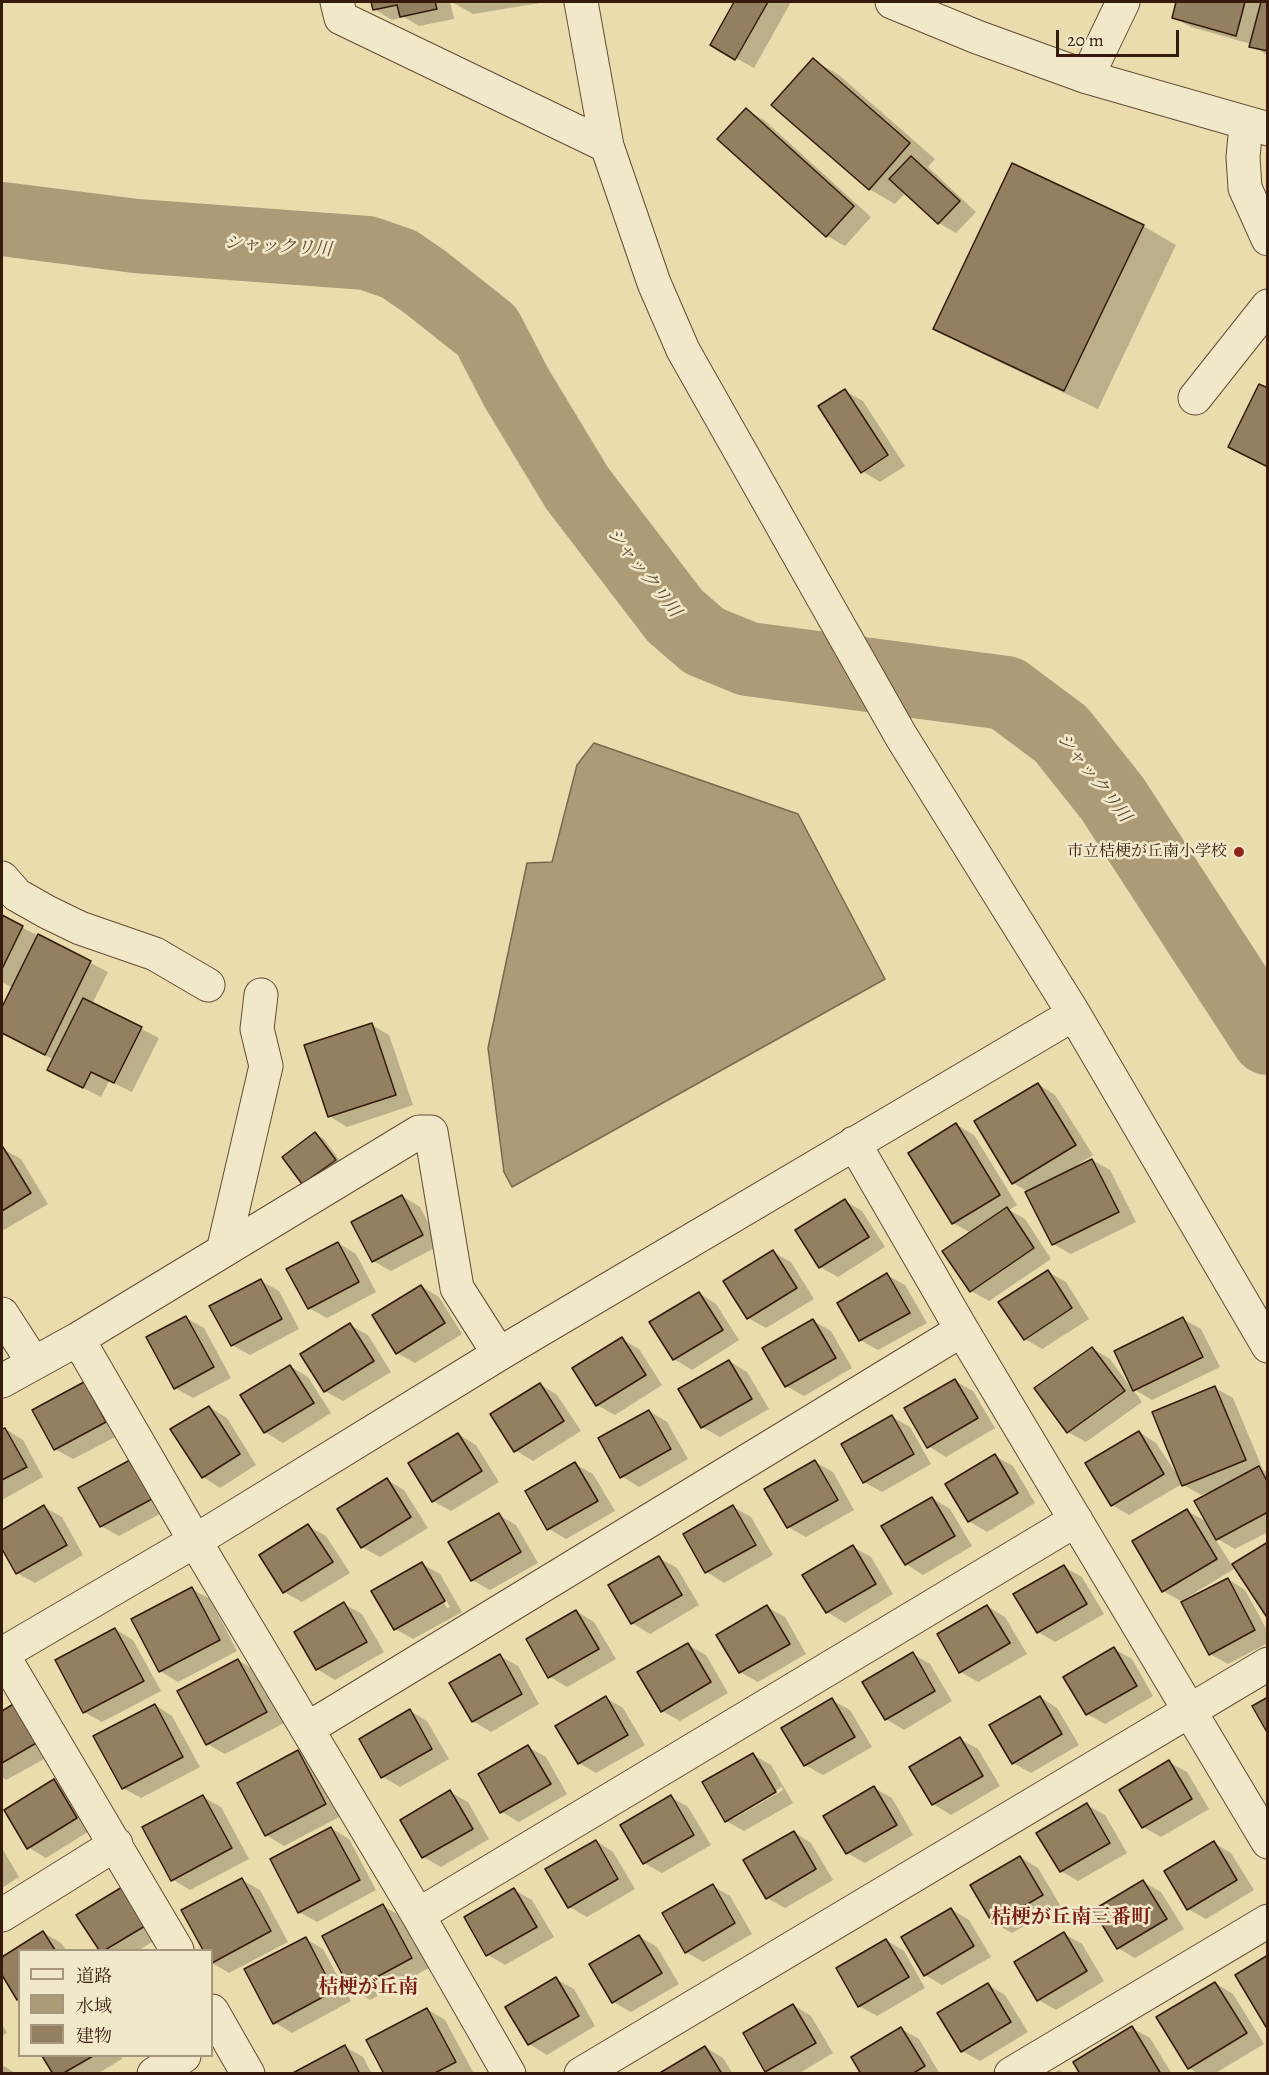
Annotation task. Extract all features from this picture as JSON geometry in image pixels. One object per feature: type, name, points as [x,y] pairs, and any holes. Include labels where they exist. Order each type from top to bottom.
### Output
[{"type":"street","points":[[337,2],[341,18],[607,146]]},
{"type":"street","points":[[581,2],[607,146],[654,283],[683,350],[901,736],[1074,1014],[1268,1346]]},
{"type":"street","points":[[892,2],[977,37],[1088,77],[1257,127],[1243,158],[1245,188],[1268,239]]},
{"type":"street","points":[[1088,77],[1123,2]]},
{"type":"street","points":[[1195,398],[1268,306]]},
{"type":"street","points":[[2,878],[17,895],[47,912],[80,928],[155,954],[208,985]]},
{"type":"street","points":[[223,1251],[266,1066],[257,1029],[261,995]]},
{"type":"street","points":[[176,1949],[117,1844],[2,1654],[195,1541],[499,1354],[1074,1014]]},
{"type":"street","points":[[2,1382],[33,1362],[78,1339],[419,1132],[431,1132],[457,1288],[499,1354]]},
{"type":"street","points":[[854,1143],[962,1330],[1268,1842]]},
{"type":"street","points":[[2,1314],[33,1362]]},
{"type":"street","points":[[307,1729],[962,1330]]},
{"type":"street","points":[[78,1339],[509,2073]]},
{"type":"street","points":[[418,1915],[1076,1520]]},
{"type":"street","points":[[581,2073],[1268,1664]]},
{"type":"street","points":[[2,1915],[117,1844]]},
{"type":"street","points":[[1011,2073],[1268,1921]]},
{"type":"street","points":[[216,2027],[248,2073]]},
{"type":"street","points":[[154,2073],[181,2057]]},
{"type":"water","points":[[594,743],[798,814],[885,979],[512,1187],[504,1172],[488,1048],[527,863],[552,862],[577,765]]},
{"type":"building","points":[[371,2],[435,2],[437,9],[400,17],[397,5],[373,10]]},
{"type":"building","points":[[734,2],[768,2],[735,60],[710,45]]},
{"type":"building","points":[[1176,2],[1245,2],[1236,36],[1172,18]]},
{"type":"building","points":[[1261,2],[1268,2],[1268,51],[1249,47]]},
{"type":"building","points":[[813,58],[910,143],[869,190],[771,105]]},
{"type":"building","points":[[746,108],[854,206],[826,237],[717,139]]},
{"type":"building","points":[[911,156],[960,201],[938,224],[889,179]]},
{"type":"building","points":[[1012,163],[1144,225],[1064,391],[933,329]]},
{"type":"building","points":[[1259,384],[1268,388],[1268,467],[1228,447]]},
{"type":"building","points":[[845,389],[888,455],[861,473],[818,406]]},
{"type":"building","points":[[2,915],[23,926],[2,969]]},
{"type":"building","points":[[38,934],[91,961],[45,1055],[2,1033],[2,1007]]},
{"type":"building","points":[[83,998],[142,1027],[114,1083],[91,1072],[83,1088],[47,1070]]},
{"type":"building","points":[[372,1023],[396,1095],[328,1117],[304,1045]]},
{"type":"building","points":[[1038,1083],[1076,1145],[1012,1184],[974,1121]]},
{"type":"building","points":[[956,1123],[1000,1195],[952,1224],[908,1153]]},
{"type":"building","points":[[315,1132],[336,1160],[302,1184],[282,1157]]},
{"type":"building","points":[[2,1148],[31,1193],[2,1211]]},
{"type":"building","points":[[1092,1159],[1119,1212],[1052,1245],[1025,1192]]},
{"type":"building","points":[[402,1195],[423,1235],[372,1262],[351,1222]]},
{"type":"building","points":[[845,1199],[869,1237],[819,1268],[795,1230]]},
{"type":"building","points":[[1007,1207],[1034,1248],[970,1292],[942,1251]]},
{"type":"building","points":[[338,1242],[359,1282],[308,1309],[286,1269]]},
{"type":"building","points":[[773,1250],[797,1288],[747,1319],[723,1281]]},
{"type":"building","points":[[1048,1270],[1072,1308],[1024,1340],[998,1302]]},
{"type":"building","points":[[887,1273],[910,1313],[859,1341],[837,1303]]},
{"type":"building","points":[[261,1279],[282,1319],[231,1346],[209,1306]]},
{"type":"building","points":[[421,1285],[445,1323],[396,1354],[372,1315]]},
{"type":"building","points":[[699,1292],[723,1330],[673,1360],[649,1322]]},
{"type":"building","points":[[186,1316],[214,1367],[174,1389],[146,1337]]},
{"type":"building","points":[[1183,1317],[1203,1357],[1133,1391],[1114,1351]]},
{"type":"building","points":[[813,1319],[836,1358],[785,1387],[762,1348]]},
{"type":"building","points":[[350,1323],[374,1361],[324,1392],[300,1354]]},
{"type":"building","points":[[622,1337],[646,1375],[596,1406],[572,1368]]},
{"type":"building","points":[[1092,1347],[1125,1391],[1067,1433],[1034,1388]]},
{"type":"building","points":[[729,1360],[752,1399],[701,1428],[678,1389]]},
{"type":"building","points":[[290,1365],[314,1403],[264,1433],[240,1395]]},
{"type":"building","points":[[955,1379],[978,1418],[927,1448],[904,1408]]},
{"type":"building","points":[[84,1382],[106,1422],[54,1450],[32,1410]]},
{"type":"building","points":[[540,1383],[564,1421],[514,1452],[490,1414]]},
{"type":"building","points":[[1215,1386],[1246,1460],[1182,1486],[1152,1412]]},
{"type":"building","points":[[209,1406],[240,1454],[202,1478],[170,1429]]},
{"type":"building","points":[[649,1410],[671,1449],[620,1478],[598,1438]]},
{"type":"building","points":[[892,1415],[914,1454],[863,1483],[841,1444]]},
{"type":"building","points":[[5,1428],[27,1467],[2,1480],[2,1429]]},
{"type":"building","points":[[1139,1431],[1164,1474],[1111,1506],[1085,1463]]},
{"type":"building","points":[[458,1433],[482,1471],[432,1502],[408,1463]]},
{"type":"building","points":[[995,1454],[1018,1493],[968,1522],[945,1484]]},
{"type":"building","points":[[130,1460],[152,1499],[100,1527],[78,1488]]},
{"type":"building","points":[[815,1460],[838,1500],[787,1528],[764,1489]]},
{"type":"building","points":[[575,1462],[598,1501],[547,1530],[525,1491]]},
{"type":"building","points":[[1259,1466],[1268,1483],[1268,1512],[1216,1540],[1194,1501]]},
{"type":"building","points":[[387,1478],[411,1517],[361,1548],[337,1509]]},
{"type":"building","points":[[932,1497],[955,1536],[905,1565],[881,1526]]},
{"type":"building","points":[[44,1505],[67,1545],[16,1574],[2,1549],[2,1530]]},
{"type":"building","points":[[733,1505],[756,1545],[705,1573],[683,1534]]},
{"type":"building","points":[[1187,1509],[1217,1559],[1162,1592],[1132,1541]]},
{"type":"building","points":[[499,1513],[521,1552],[471,1581],[448,1542]]},
{"type":"building","points":[[308,1524],[333,1562],[283,1593],[259,1555]]},
{"type":"building","points":[[1268,1542],[1268,1619],[1232,1564]]},
{"type":"building","points":[[853,1545],[876,1584],[826,1613],[802,1575]]},
{"type":"building","points":[[659,1556],[682,1595],[631,1624],[608,1585]]},
{"type":"building","points":[[422,1562],[445,1601],[394,1630],[371,1591]]},
{"type":"building","points":[[1064,1565],[1087,1604],[1037,1633],[1013,1594]]},
{"type":"building","points":[[1228,1578],[1255,1630],[1209,1655],[1181,1602]]},
{"type":"building","points":[[192,1587],[220,1640],[159,1672],[131,1619]]},
{"type":"building","points":[[344,1602],[367,1642],[316,1670],[294,1632]]},
{"type":"building","points":[[767,1605],[790,1644],[739,1673],[716,1635]]},
{"type":"building","points":[[987,1605],[1010,1643],[959,1673],[937,1634]]},
{"type":"building","points":[[576,1610],[599,1649],[548,1678],[526,1639]]},
{"type":"building","points":[[115,1628],[144,1681],[83,1713],[55,1660]]},
{"type":"building","points":[[688,1643],[711,1682],[661,1712],[637,1672]]},
{"type":"building","points":[[1114,1647],[1137,1686],[1086,1715],[1063,1677]]},
{"type":"building","points":[[913,1652],[935,1691],[885,1720],[862,1682]]},
{"type":"building","points":[[500,1654],[522,1694],[472,1722],[449,1683]]},
{"type":"building","points":[[238,1659],[267,1712],[206,1745],[177,1691]]},
{"type":"building","points":[[606,1696],[628,1735],[578,1764],[555,1726]]},
{"type":"building","points":[[1040,1696],[1062,1734],[1012,1764],[989,1725]]},
{"type":"building","points":[[1268,1697],[1268,1734],[1252,1706]]},
{"type":"building","points":[[832,1698],[855,1737],[804,1766],[781,1728]]},
{"type":"building","points":[[15,1703],[38,1742],[2,1763],[2,1711]]},
{"type":"building","points":[[155,1704],[183,1757],[122,1789],[93,1736]]},
{"type":"building","points":[[410,1709],[432,1749],[381,1778],[359,1739]]},
{"type":"building","points":[[960,1737],[983,1776],[932,1805],[909,1767]]},
{"type":"building","points":[[528,1745],[551,1784],[500,1813],[478,1774]]},
{"type":"building","points":[[298,1750],[326,1804],[265,1836],[237,1783]]},
{"type":"building","points":[[753,1753],[776,1792],[725,1822],[702,1782]]},
{"type":"building","points":[[1169,1760],[1192,1799],[1142,1828],[1119,1790]]},
{"type":"building","points":[[54,1779],[77,1818],[27,1849],[4,1810]]},
{"type":"building","points":[[874,1786],[897,1825],[846,1854],[823,1816]]},
{"type":"building","points":[[450,1790],[473,1829],[422,1858],[400,1820]]},
{"type":"building","points":[[203,1795],[232,1848],[171,1881],[142,1827]]},
{"type":"building","points":[[671,1795],[694,1835],[643,1864],[620,1825]]},
{"type":"building","points":[[1087,1803],[1110,1843],[1060,1872],[1036,1833]]},
{"type":"building","points":[[331,1827],[360,1880],[298,1913],[270,1859]]},
{"type":"building","points":[[794,1831],[816,1869],[766,1899],[743,1860]]},
{"type":"building","points":[[596,1840],[618,1879],[568,1908],[545,1869]]},
{"type":"building","points":[[1214,1841],[1237,1880],[1187,1910],[1164,1871]]},
{"type":"building","points":[[1020,1856],[1043,1895],[993,1924],[970,1885]]},
{"type":"building","points":[[242,1878],[271,1931],[213,1962],[213,1949],[202,1949],[181,1910]]},
{"type":"building","points":[[1143,1880],[1167,1919],[1117,1949],[1093,1910]]},
{"type":"building","points":[[127,1884],[150,1923],[107,1949],[98,1949],[76,1915]]},
{"type":"building","points":[[713,1884],[735,1923],[685,1953],[662,1913]]},
{"type":"building","points":[[514,1888],[537,1927],[486,1956],[464,1917]]},
{"type":"building","points":[[383,1904],[412,1958],[351,1991],[322,1936]]},
{"type":"building","points":[[951,1908],[974,1946],[924,1976],[901,1937]]},
{"type":"building","points":[[43,1931],[54,1949],[18,1949],[17,2000],[2,1975],[2,1957]]},
{"type":"building","points":[[1064,1932],[1087,1971],[1037,2001],[1014,1962]]},
{"type":"building","points":[[639,1935],[662,1973],[612,2003],[589,1964]]},
{"type":"building","points":[[306,1937],[334,1991],[273,2024],[244,1969]]},
{"type":"building","points":[[886,1939],[909,1977],[858,2007],[836,1968]]},
{"type":"building","points":[[1268,1955],[1268,2027],[1266,2027],[1235,1975]]},
{"type":"building","points":[[556,1977],[579,2016],[528,2045],[505,2007]]},
{"type":"building","points":[[1215,1982],[1247,2033],[1188,2069],[1156,2017]]},
{"type":"building","points":[[988,1983],[1011,2022],[961,2052],[937,2013]]},
{"type":"building","points":[[793,2004],[816,2043],[765,2072],[743,2033]]},
{"type":"building","points":[[427,2008],[456,2062],[433,2074],[384,2074],[366,2040]]},
{"type":"building","points":[[1132,2026],[1161,2074],[1080,2074],[1073,2062]]},
{"type":"building","points":[[901,2027],[925,2066],[912,2074],[861,2074],[851,2057]]},
{"type":"building","points":[[345,2045],[360,2074],[291,2074]]},
{"type":"building","points":[[705,2046],[722,2074],[658,2074]]},
{"type":"building","points":[[43,2057],[91,2057],[62,2074],[53,2074]]},
{"type":"waterway","name":"シャックリ川","points":[[2,219],[136,236],[367,253],[399,264],[487,331],[516,387],[577,488],[675,616],[704,641],[748,659],[1006,693],[1061,734],[1112,798],[1268,1038]]},
{"type":"place","name":"市立桔梗が丘南小学校","points":[[1239,852]]},
{"type":"district","name":"桔梗が丘南三番町","points":[[1071,1918]]},
{"type":"district","name":"桔梗が丘南","points":[[368,1988]]}]
